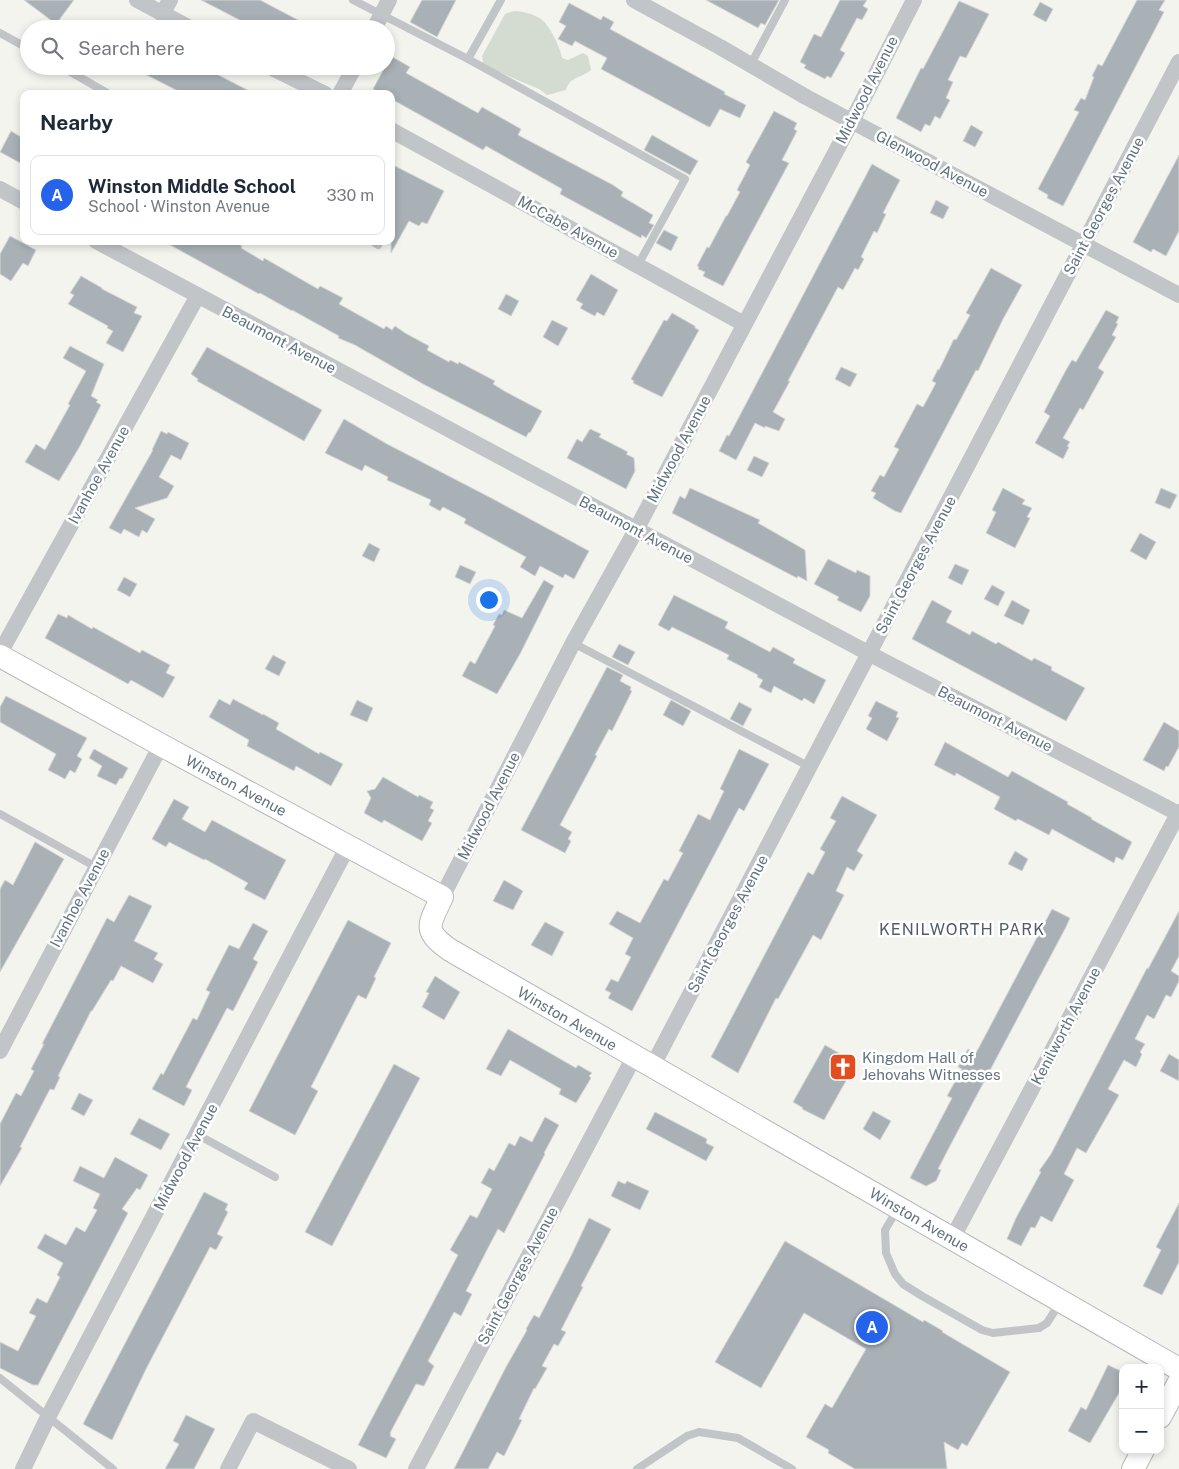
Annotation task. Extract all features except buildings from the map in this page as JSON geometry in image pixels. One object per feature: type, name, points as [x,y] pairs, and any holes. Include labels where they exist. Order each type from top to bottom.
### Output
[{"type":"street","points":[[137,0],[166,7],[181,20]]},
{"type":"street","points":[[379,20],[389,0]]},
{"type":"street","name":"Glenwood Avenue","points":[[634,0],[852,121],[1179,295]]},
{"type":"street","name":"Midwood Avenue","points":[[442,897],[573,643],[636,530],[914,0]]},
{"type":"street","name":"Saint Georges Avenue","points":[[416,1469],[810,767],[1179,62]]},
{"type":"street","points":[[286,75],[317,90]]},
{"type":"street","points":[[342,90],[350,75]]},
{"type":"street","name":"McCabe Avenue","points":[[395,132],[744,324]]},
{"type":"street","points":[[0,189],[20,200]]},
{"type":"street","name":"Beaumont Avenue","points":[[103,245],[870,654],[1179,813]]},
{"type":"street","name":"Ivanhoe Avenue","points":[[0,654],[198,297]]},
{"type":"street","name":"Winston Avenue","points":[[0,654],[160,745],[442,897],[430,922],[430,933],[437,941],[450,950],[1179,1369]]},
{"type":"street","name":"Ivanhoe Avenue","points":[[0,1051],[160,745]]},
{"type":"street","name":"Kenilworth Avenue","points":[[952,1239],[1179,813]]},
{"type":"street","name":"Midwood Avenue","points":[[24,1469],[48,1417],[198,1135],[348,846]]},
{"type":"street","points":[[1164,1410],[1179,1382]]},
{"type":"street","points":[[228,1469],[253,1421],[349,1469]]},
{"type":"street","points":[[1133,1469],[1141,1454]]},
{"type":"lane","points":[[353,0],[376,20]]},
{"type":"lane","points":[[468,59],[501,0]]},
{"type":"lane","points":[[751,64],[785,0]]},
{"type":"lane","points":[[395,29],[468,59],[685,180],[638,265]]},
{"type":"lane","points":[[0,32],[20,44]]},
{"type":"lane","points":[[76,75],[102,90]]},
{"type":"lane","points":[[573,643],[810,767]]},
{"type":"lane","points":[[0,814],[96,867]]},
{"type":"lane","points":[[198,1135],[275,1177]]},
{"type":"lane","points":[[898,1208],[885,1230],[886,1253],[895,1274],[903,1284],[922,1296],[982,1330],[993,1333],[1039,1328],[1047,1323],[1061,1302]]},
{"type":"lane","points":[[0,1378],[113,1469]]},
{"type":"lane","points":[[637,1469],[688,1436],[699,1432],[738,1438],[792,1469]]},
{"type":"shaded area","points":[[514,11],[528,13],[541,19],[548,26],[554,37],[562,58],[568,60],[583,53],[588,56],[591,70],[570,82],[566,90],[547,95],[539,89],[496,71],[483,63],[482,56],[505,14]]},
{"type":"place","name":"Kingdom Hall of Jehovahs Witnesses","points":[[843,1067]]},
{"type":"place","name":"Winston Middle School","points":[[872,1327]]},
{"type":"district","name":"KENILWORTH PARK","points":[[962,929]]}]
